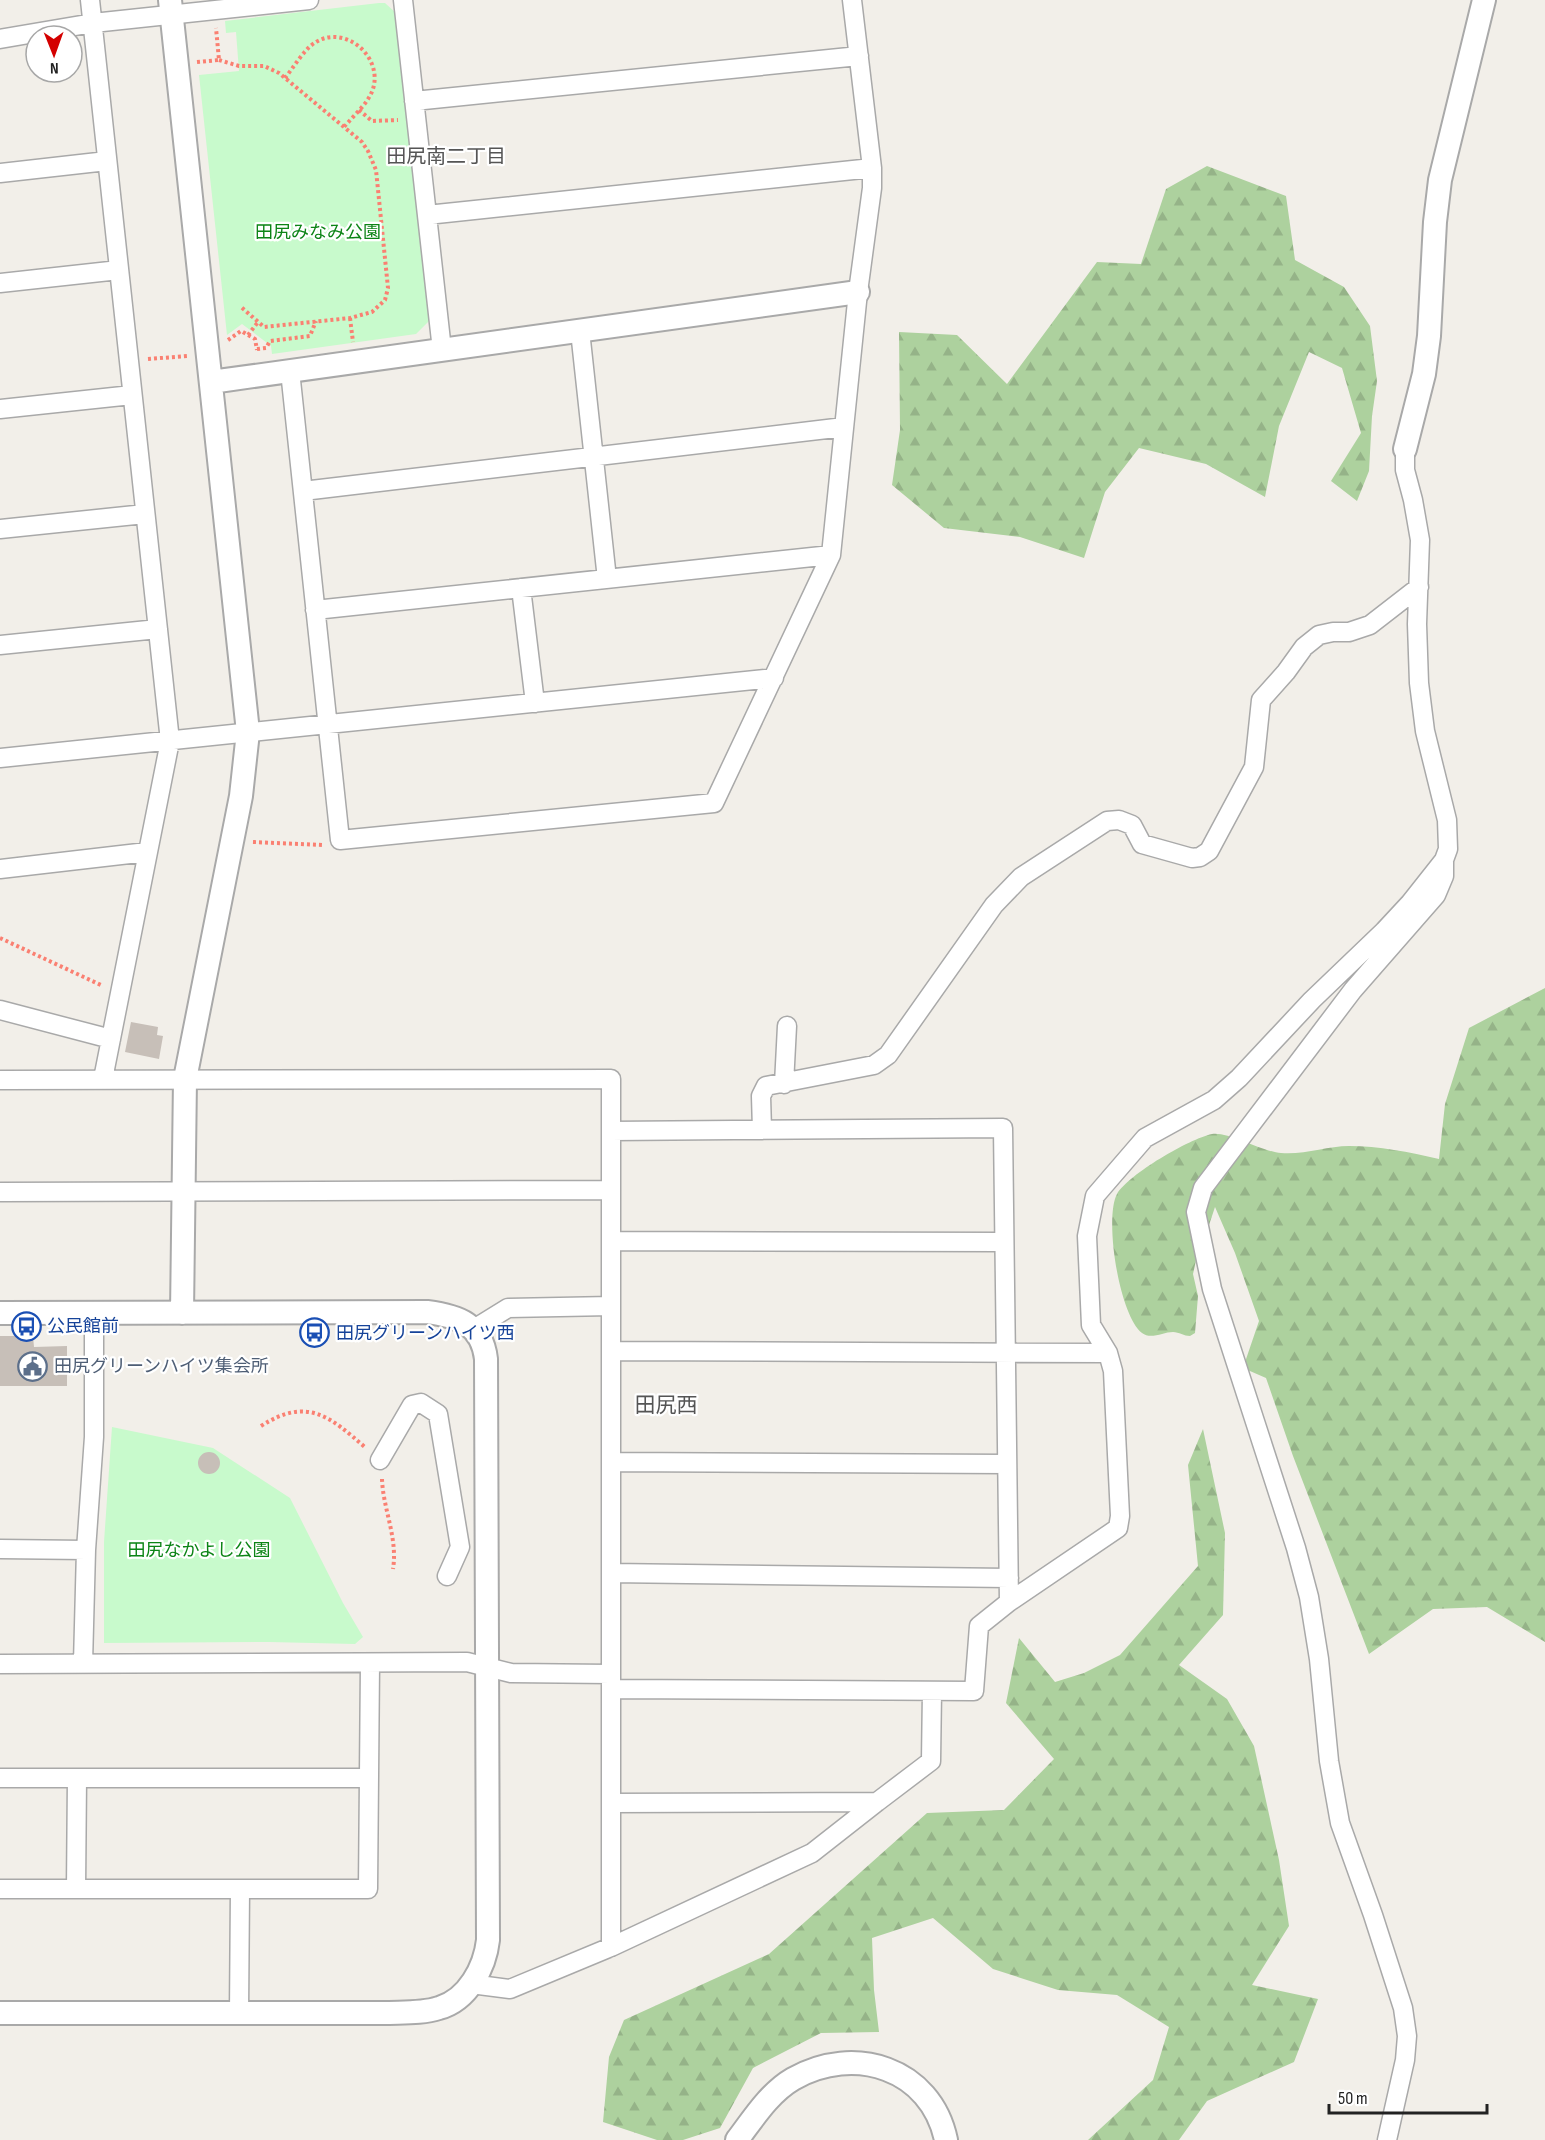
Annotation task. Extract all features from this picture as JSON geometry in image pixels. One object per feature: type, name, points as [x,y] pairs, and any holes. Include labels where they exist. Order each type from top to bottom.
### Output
[{"type":"street","points":[[90,0],[170,741],[104,1079]]},
{"type":"street","points":[[0,39],[171,7],[214,10],[252,3],[309,0]]},
{"type":"street","points":[[403,0],[442,350]]},
{"type":"street","points":[[290,372],[340,840],[714,802],[831,555],[858,292],[872,188],[872,168],[852,0]]},
{"type":"street","points":[[0,1664],[467,1662],[511,1673],[611,1682],[975,1691],[979,1626],[1009,1602],[1118,1528],[1120,1516],[1113,1371],[1108,1353],[1091,1325],[1087,1236],[1095,1196],[1145,1138],[1214,1100],[1239,1078],[1312,1000],[1410,903],[1444,860],[1448,849],[1449,833],[1425,731],[1419,683],[1417,624],[1420,540],[1405,470],[1405,449],[1424,374],[1429,336],[1435,222],[1440,180],[1484,0]]},
{"type":"street","points":[[171,7],[248,732],[241,796],[185,1079],[182,1313]]},
{"type":"street","points":[[415,110],[859,56]]},
{"type":"street","points":[[0,172],[107,161]]},
{"type":"street","points":[[427,215],[872,168]]},
{"type":"street","points":[[0,283],[119,270]]},
{"type":"street","points":[[211,382],[858,292]]},
{"type":"street","points":[[580,331],[607,579]]},
{"type":"street","points":[[0,409],[132,395]]},
{"type":"street","points":[[303,491],[844,427]]},
{"type":"street","points":[[0,529],[145,514]]},
{"type":"street","points":[[315,610],[831,555]]},
{"type":"street","points":[[762,1130],[761,1096],[766,1086],[874,1065],[888,1055],[994,904],[1021,877],[1107,821],[1119,820],[1132,825],[1142,844],[1152,847],[1192,858],[1200,857],[1209,851],[1254,767],[1261,700],[1304,647],[1319,635],[1349,632],[1370,625],[1419,587]]},
{"type":"street","points":[[521,588],[535,703]]},
{"type":"street","points":[[0,645],[158,628]]},
{"type":"street","points":[[0,759],[774,678]]},
{"type":"street","points":[[0,869],[147,852]]},
{"type":"street","points":[[1387,2140],[1405,2060],[1407,2036],[1403,2008],[1340,1823],[1329,1761],[1319,1659],[1309,1597],[1296,1548],[1212,1289],[1196,1212],[1203,1188],[1353,990],[1436,895],[1444,876],[1444,860]]},
{"type":"street","points":[[0,1010],[111,1039]]},
{"type":"street","points":[[784,1084],[787,1026]]},
{"type":"street","points":[[0,1080],[611,1079],[611,1947]]},
{"type":"street","points":[[611,1131],[1003,1128],[1009,1602]]},
{"type":"street","points":[[0,1192],[611,1190]]},
{"type":"street","points":[[611,1241],[1004,1242]]},
{"type":"street","points":[[474,1329],[508,1308],[611,1306]]},
{"type":"street","points":[[0,1313],[427,1312],[454,1317],[478,1334],[486,1359],[488,1940],[481,1968],[471,1984],[445,2006],[423,2011],[0,2013]]},
{"type":"street","points":[[84,1663],[87,1550],[94,1437],[94,1313]]},
{"type":"street","points":[[611,1352],[1108,1353]]},
{"type":"street","points":[[380,1460],[412,1405],[421,1403],[438,1414],[465,1547],[447,1576]]},
{"type":"street","points":[[611,1462],[1007,1464]]},
{"type":"street","points":[[0,1549],[87,1550]]},
{"type":"street","points":[[611,1573],[1008,1578]]},
{"type":"street","points":[[0,1889],[368,1889],[370,1663]]},
{"type":"street","points":[[471,1984],[510,1989],[611,1947],[812,1853],[931,1761],[932,1691]]},
{"type":"street","points":[[0,1778],[368,1778]]},
{"type":"street","points":[[76,1889],[77,1778]]},
{"type":"street","points":[[611,1803],[877,1802]]},
{"type":"street","points":[[239,2013],[240,1889]]},
{"type":"street","points":[[736,2140],[770,2097],[792,2079],[809,2071],[846,2062],[879,2066],[908,2079],[932,2104],[939,2116],[946,2140]]},
{"type":"path","points":[[214,10],[219,60]]},
{"type":"path","points":[[285,78],[316,42],[339,38],[357,44],[371,60],[375,79],[371,94],[344,127]]},
{"type":"path","points":[[193,62],[219,60],[239,66],[264,66],[285,78],[362,142],[375,170],[388,288],[379,307],[372,312],[350,318],[264,327],[240,306]]},
{"type":"path","points":[[359,110],[376,122],[415,110]]},
{"type":"path","points":[[350,318],[354,346]]},
{"type":"path","points":[[257,349],[266,348],[270,340],[307,338],[313,333],[316,321]]},
{"type":"path","points":[[248,335],[258,322]]},
{"type":"path","points":[[224,343],[241,331],[255,339],[259,360]]},
{"type":"path","points":[[129,361],[195,355]]},
{"type":"path","points":[[249,842],[328,846],[340,840]]},
{"type":"path","points":[[0,939],[120,994]]},
{"type":"path","points":[[261,1426],[288,1412],[318,1414],[338,1424],[380,1460],[382,1492],[396,1549],[393,1569]]},
{"type":"green space","name":"田尻みなみ公園","points":[[385,3],[396,13],[429,321],[416,334],[272,354],[271,346],[242,324],[227,335],[199,75],[239,71],[236,32],[226,33],[225,21]]},
{"type":"green space","points":[[1207,166],[1286,196],[1295,260],[1344,287],[1370,326],[1377,381],[1372,416],[1369,471],[1357,501],[1331,481],[1361,433],[1342,368],[1309,352],[1279,426],[1265,497],[1206,464],[1139,448],[1105,492],[1084,558],[1020,537],[944,528],[892,485],[900,430],[899,332],[957,335],[1007,384],[1097,262],[1141,264],[1166,189]]},
{"type":"green space","points":[[1545,988],[1545,1642],[1487,1607],[1433,1609],[1369,1654],[1293,1456],[1266,1378],[1243,1368],[1259,1321],[1235,1253],[1215,1207],[1200,1242],[1193,1274],[1198,1296],[1195,1333],[1190,1336],[1173,1332],[1149,1336],[1142,1333],[1134,1323],[1121,1287],[1113,1244],[1113,1206],[1117,1194],[1146,1168],[1189,1143],[1212,1134],[1227,1136],[1281,1153],[1360,1146],[1439,1159],[1445,1104],[1469,1028]]},
{"type":"green space","name":"田尻なかよし公園","points":[[112,1427],[213,1448],[290,1498],[343,1603],[363,1637],[355,1644],[104,1643],[104,1542]]},
{"type":"green space","points":[[1203,1429],[1225,1533],[1223,1615],[1179,1665],[1227,1699],[1254,1746],[1279,1860],[1289,1926],[1252,1985],[1318,1999],[1294,2062],[1207,2101],[1179,2140],[1088,2140],[1153,2080],[1169,2027],[1117,1995],[1058,1990],[993,1969],[933,1918],[872,1938],[874,1990],[879,2032],[821,2033],[753,2068],[720,2128],[683,2140],[657,2140],[603,2122],[609,2057],[624,2020],[769,1954],[927,1813],[1004,1810],[1054,1759],[1006,1703],[1019,1638],[1055,1682],[1084,1673],[1120,1655],[1198,1566],[1188,1465]]},
{"type":"building","points":[[131,1022],[158,1027],[157,1035],[163,1036],[159,1059],[125,1052]]},
{"type":"building","name":"田尻グリーンハイツ集会所","points":[[0,1336],[33,1336],[34,1347],[67,1346],[67,1386],[0,1386]]},
{"type":"building","points":[[209,1452],[217,1455],[220,1463],[217,1471],[209,1474],[201,1471],[198,1463],[201,1455]]},
{"type":"place","name":"公民館前","points":[[26,1326]]},
{"type":"place","name":"田尻グリーンハイツ西","points":[[315,1333]]},
{"type":"place","name":"田尻グリーンハイツ集会所","points":[[33,1366]]},
{"type":"district","name":"田尻南二丁目","points":[[446,156]]},
{"type":"district","name":"田尻西","points":[[666,1405]]}]
